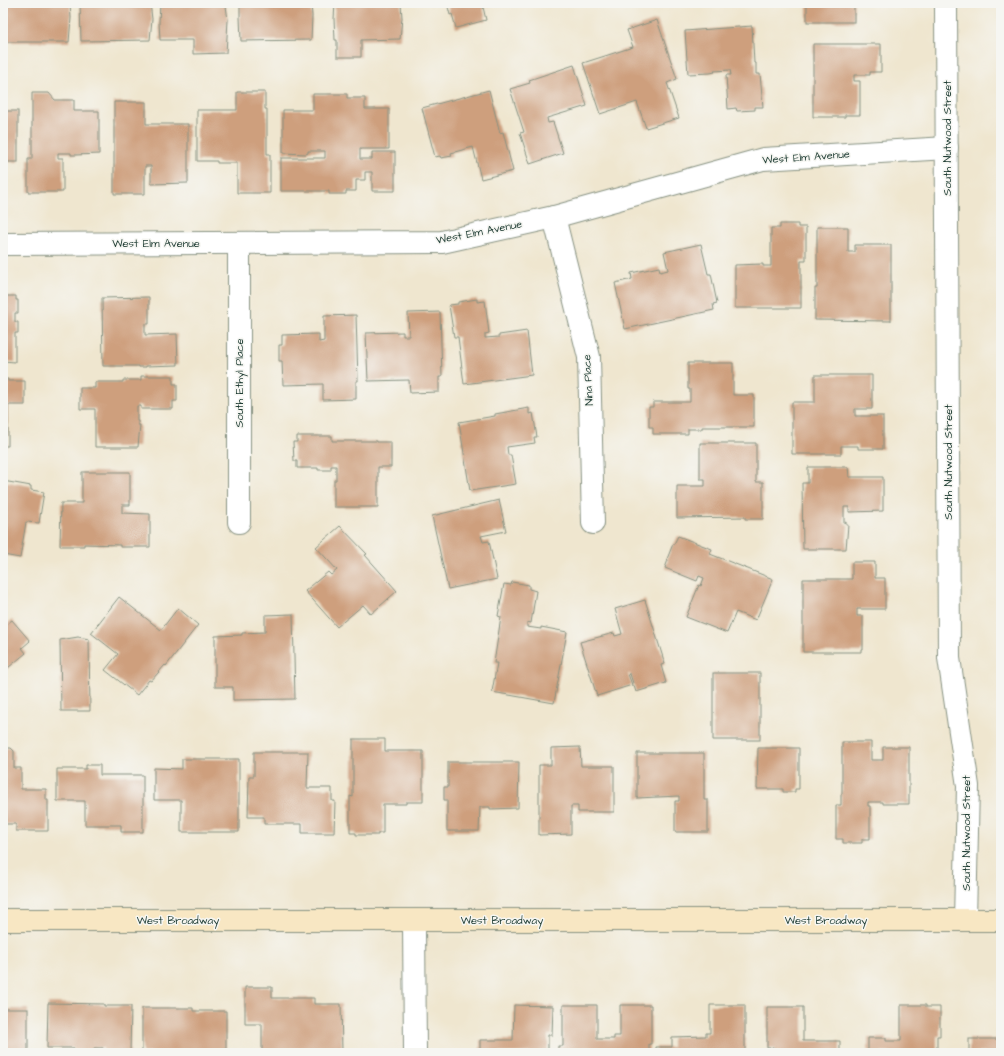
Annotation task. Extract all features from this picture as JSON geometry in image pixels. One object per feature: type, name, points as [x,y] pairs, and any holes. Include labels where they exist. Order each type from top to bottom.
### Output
[{"type":"main road","name":"West Broadway","points":[[3,920],[1001,920]]},
{"type":"street","name":"South Nutwood Street","points":[[946,3],[949,658],[968,786],[965,920]]},
{"type":"street","name":"West Elm Avenue","points":[[3,244],[442,242],[554,217],[763,159],[947,148]]},
{"type":"street","name":"Nina Place","points":[[554,217],[589,357],[593,523]]},
{"type":"street","name":"South Ethyl Place","points":[[238,243],[238,522]]},
{"type":"street","points":[[414,920],[415,1053]]},
{"type":"building","points":[[3,3],[70,3],[71,18],[69,42],[3,42]]},
{"type":"building","points":[[80,3],[150,3],[152,19],[150,40],[81,41]]},
{"type":"building","points":[[160,3],[227,3],[228,20],[226,53],[193,54],[193,40],[160,40]]},
{"type":"building","points":[[240,3],[311,3],[311,40],[241,41]]},
{"type":"building","points":[[335,3],[401,3],[402,18],[400,39],[361,40],[361,57],[337,57],[337,40],[335,40],[334,19]]},
{"type":"building","points":[[447,3],[497,4],[483,7],[486,20],[456,28],[452,14],[450,15]]},
{"type":"building","points":[[807,3],[854,3],[854,22],[807,22]]},
{"type":"building","points":[[657,20],[677,79],[667,83],[679,118],[646,128],[637,102],[600,114],[583,63],[633,47],[627,30]]},
{"type":"building","points":[[752,26],[754,63],[756,63],[756,74],[760,74],[763,107],[755,107],[755,110],[737,111],[736,108],[728,109],[726,75],[731,75],[730,70],[688,74],[685,31]]},
{"type":"building","points":[[813,44],[881,44],[881,72],[870,72],[870,75],[854,75],[854,81],[860,81],[860,115],[845,115],[845,117],[813,117]]},
{"type":"building","points":[[574,65],[587,106],[547,118],[548,123],[553,122],[563,153],[530,164],[520,133],[524,132],[510,89],[530,83],[529,80]]},
{"type":"building","points":[[489,90],[500,133],[503,132],[513,171],[481,179],[473,147],[451,153],[452,156],[441,158],[440,156],[435,157],[422,108]]},
{"type":"building","points":[[237,92],[265,92],[265,109],[267,109],[267,154],[270,154],[270,193],[237,193],[237,163],[197,161],[197,110],[237,110]]},
{"type":"building","points":[[32,93],[49,93],[55,100],[74,100],[74,111],[99,111],[99,154],[71,155],[71,153],[58,153],[58,158],[63,158],[63,192],[28,192],[28,159],[32,159]]},
{"type":"building","points":[[313,94],[347,94],[347,98],[365,98],[365,109],[389,109],[389,149],[360,149],[360,159],[372,159],[372,152],[395,152],[395,191],[372,191],[372,172],[365,172],[365,180],[356,180],[356,191],[346,191],[346,194],[329,194],[329,191],[281,191],[281,158],[325,158],[325,151],[308,151],[306,154],[283,153],[283,110],[313,110]]},
{"type":"building","points":[[114,102],[146,102],[146,124],[188,124],[188,183],[151,184],[151,166],[145,166],[145,194],[114,194]]},
{"type":"building","points":[[3,111],[18,111],[18,162],[3,162]]},
{"type":"building","points":[[780,224],[798,224],[798,227],[806,227],[806,261],[801,261],[801,308],[735,308],[735,265],[763,264],[763,266],[771,266],[771,228],[780,228]]},
{"type":"building","points":[[817,227],[848,227],[848,252],[855,252],[855,245],[891,245],[891,321],[815,320],[815,288],[817,288]]},
{"type":"building","points":[[701,244],[708,274],[711,274],[717,303],[713,304],[714,310],[625,329],[615,283],[632,279],[631,273],[659,267],[660,272],[668,270],[664,252]]},
{"type":"building","points":[[3,296],[16,296],[16,300],[18,300],[18,313],[15,313],[15,322],[18,322],[18,333],[15,333],[15,362],[3,361]]},
{"type":"building","points":[[149,297],[149,324],[145,324],[145,335],[177,334],[178,365],[146,367],[103,366],[102,298]]},
{"type":"building","points":[[477,299],[477,302],[485,301],[489,333],[485,334],[485,338],[499,337],[499,335],[527,331],[532,375],[464,384],[458,337],[454,337],[449,305]]},
{"type":"building","points":[[440,312],[442,377],[439,377],[439,392],[410,393],[409,380],[368,381],[366,333],[403,332],[403,336],[409,336],[408,313]]},
{"type":"building","points":[[356,315],[358,381],[356,381],[356,399],[323,400],[323,384],[283,385],[282,361],[279,361],[279,345],[282,345],[282,335],[319,334],[319,342],[324,341],[324,316]]},
{"type":"building","points":[[688,363],[733,363],[733,395],[754,395],[754,427],[702,427],[702,429],[688,429],[688,434],[653,434],[653,427],[649,427],[649,407],[653,407],[653,402],[690,402],[690,389],[688,389]]},
{"type":"building","points":[[815,375],[872,375],[872,409],[855,409],[855,416],[883,416],[883,449],[858,449],[858,446],[841,446],[841,454],[792,454],[792,402],[815,402]]},
{"type":"building","points":[[141,376],[173,376],[173,384],[177,384],[177,401],[173,401],[173,409],[141,409],[141,406],[137,406],[137,421],[138,425],[140,425],[138,447],[95,447],[95,409],[80,409],[80,388],[95,388],[95,382],[123,382],[123,380],[141,380]]},
{"type":"building","points":[[3,379],[8,379],[8,381],[25,381],[25,405],[8,405],[8,446],[3,446]]},
{"type":"building","points":[[529,408],[529,414],[533,413],[537,437],[534,437],[535,443],[507,447],[508,455],[511,455],[516,484],[470,491],[459,422]]},
{"type":"building","points":[[297,436],[332,436],[332,441],[391,442],[391,467],[378,467],[378,507],[334,507],[334,480],[336,480],[336,466],[331,466],[331,470],[318,470],[318,468],[297,468],[297,461],[294,461],[293,442],[297,442]]},
{"type":"building","points":[[700,443],[756,443],[756,482],[763,482],[763,519],[745,519],[745,517],[677,518],[677,486],[705,486],[705,479],[700,479]]},
{"type":"building","points":[[808,467],[848,467],[849,477],[883,477],[883,511],[849,512],[849,507],[844,507],[844,523],[846,522],[846,525],[848,525],[846,549],[803,549],[802,483],[808,483]]},
{"type":"building","points":[[82,472],[130,472],[130,505],[122,505],[122,513],[150,514],[150,547],[120,547],[120,545],[84,544],[84,546],[60,546],[61,503],[82,503]]},
{"type":"building","points":[[3,481],[31,486],[31,490],[44,492],[39,523],[26,522],[20,558],[3,555]]},
{"type":"building","points":[[499,500],[506,531],[481,536],[483,542],[489,541],[497,579],[448,589],[432,516]]},
{"type":"building","points":[[340,526],[367,554],[365,555],[397,591],[371,614],[363,605],[337,627],[305,591],[328,572],[331,575],[337,570],[316,547]]},
{"type":"building","points":[[678,536],[712,549],[710,554],[773,579],[756,620],[736,612],[727,633],[686,617],[699,585],[701,586],[704,578],[699,576],[697,581],[665,568],[673,544]]},
{"type":"building","points":[[852,562],[875,562],[875,578],[885,578],[885,609],[857,609],[857,616],[863,616],[863,650],[861,650],[861,652],[803,652],[803,579],[852,579]]},
{"type":"building","points":[[512,582],[529,585],[529,589],[536,591],[531,623],[527,622],[527,627],[541,629],[541,627],[567,632],[554,703],[492,692],[497,663],[494,663],[501,617],[498,616],[504,584],[511,585]]},
{"type":"building","points":[[119,597],[161,630],[178,608],[198,625],[166,666],[165,665],[151,681],[149,680],[137,695],[105,670],[118,654],[91,633]]},
{"type":"building","points":[[645,600],[665,664],[661,665],[666,683],[636,692],[630,674],[628,674],[632,685],[597,696],[580,642],[614,633],[615,636],[622,634],[615,609]]},
{"type":"building","points":[[293,614],[295,699],[233,700],[233,687],[215,687],[215,636],[265,632],[265,615]]},
{"type":"building","points":[[12,620],[30,641],[22,648],[26,653],[3,672],[3,627]]},
{"type":"building","points":[[78,637],[89,639],[90,711],[61,711],[60,640]]},
{"type":"building","points":[[713,673],[760,673],[760,740],[713,740]]},
{"type":"building","points":[[353,739],[385,739],[385,751],[423,751],[423,802],[383,804],[383,833],[378,833],[378,835],[356,835],[356,833],[350,833],[350,796],[353,797]]},
{"type":"building","points":[[842,742],[871,742],[871,760],[883,760],[883,747],[909,747],[909,804],[883,804],[883,802],[868,802],[868,806],[870,806],[870,839],[862,839],[862,843],[843,843],[843,839],[836,839],[836,805],[841,805],[842,794]]},
{"type":"building","points":[[580,747],[581,766],[614,766],[614,812],[578,812],[578,806],[571,806],[571,834],[539,835],[539,765],[551,765],[551,748]]},
{"type":"building","points":[[11,748],[14,751],[14,768],[21,768],[21,789],[46,789],[46,800],[48,800],[48,831],[16,831],[16,824],[3,824],[3,749]]},
{"type":"building","points":[[758,748],[799,748],[799,789],[795,789],[795,792],[783,792],[783,789],[757,789]]},
{"type":"building","points":[[254,752],[308,752],[307,788],[332,788],[332,801],[335,801],[334,833],[302,833],[302,824],[264,824],[264,817],[248,817],[249,776],[254,776]]},
{"type":"building","points":[[637,753],[704,753],[704,800],[708,800],[708,832],[675,832],[675,801],[679,801],[679,796],[637,798]]},
{"type":"building","points":[[182,759],[239,759],[239,832],[181,832],[181,800],[154,800],[154,768],[182,769]]},
{"type":"building","points":[[448,762],[519,762],[518,808],[490,809],[490,807],[480,807],[479,831],[447,831],[447,800],[444,800],[444,787],[448,787]]},
{"type":"building","points":[[86,765],[100,765],[100,775],[143,775],[143,832],[121,832],[121,825],[85,825],[85,801],[57,801],[57,769],[86,769]]},
{"type":"building","points":[[245,987],[272,987],[272,998],[314,998],[314,1004],[341,1004],[342,1051],[262,1053],[262,1024],[245,1024]]},
{"type":"building","points":[[48,1003],[131,1006],[130,1053],[103,1053],[103,1048],[94,1048],[94,1053],[74,1053],[74,1048],[47,1048]]},
{"type":"building","points":[[514,1005],[553,1006],[552,1035],[548,1035],[548,1053],[480,1053],[480,1040],[513,1040]]},
{"type":"building","points":[[563,1005],[597,1005],[597,1039],[614,1039],[614,1036],[620,1036],[620,1005],[651,1005],[651,1044],[649,1044],[649,1053],[558,1053],[558,1046],[563,1046]]},
{"type":"building","points":[[710,1005],[745,1005],[745,1053],[656,1053],[656,1047],[672,1047],[672,1037],[706,1036],[706,1033],[710,1033]]},
{"type":"building","points":[[901,1005],[926,1005],[926,1007],[940,1007],[940,1036],[937,1036],[937,1053],[868,1053],[868,1038],[886,1038],[886,1041],[901,1041]]},
{"type":"building","points":[[767,1007],[803,1007],[803,1041],[840,1041],[840,1053],[775,1053],[775,1048],[767,1048]]},
{"type":"building","points":[[142,1008],[193,1008],[193,1011],[226,1011],[226,1053],[142,1053]]},
{"type":"building","points":[[3,1009],[28,1009],[28,1053],[3,1053]]},
{"type":"building","points":[[969,1039],[1001,1039],[1001,1053],[969,1053]]}]
